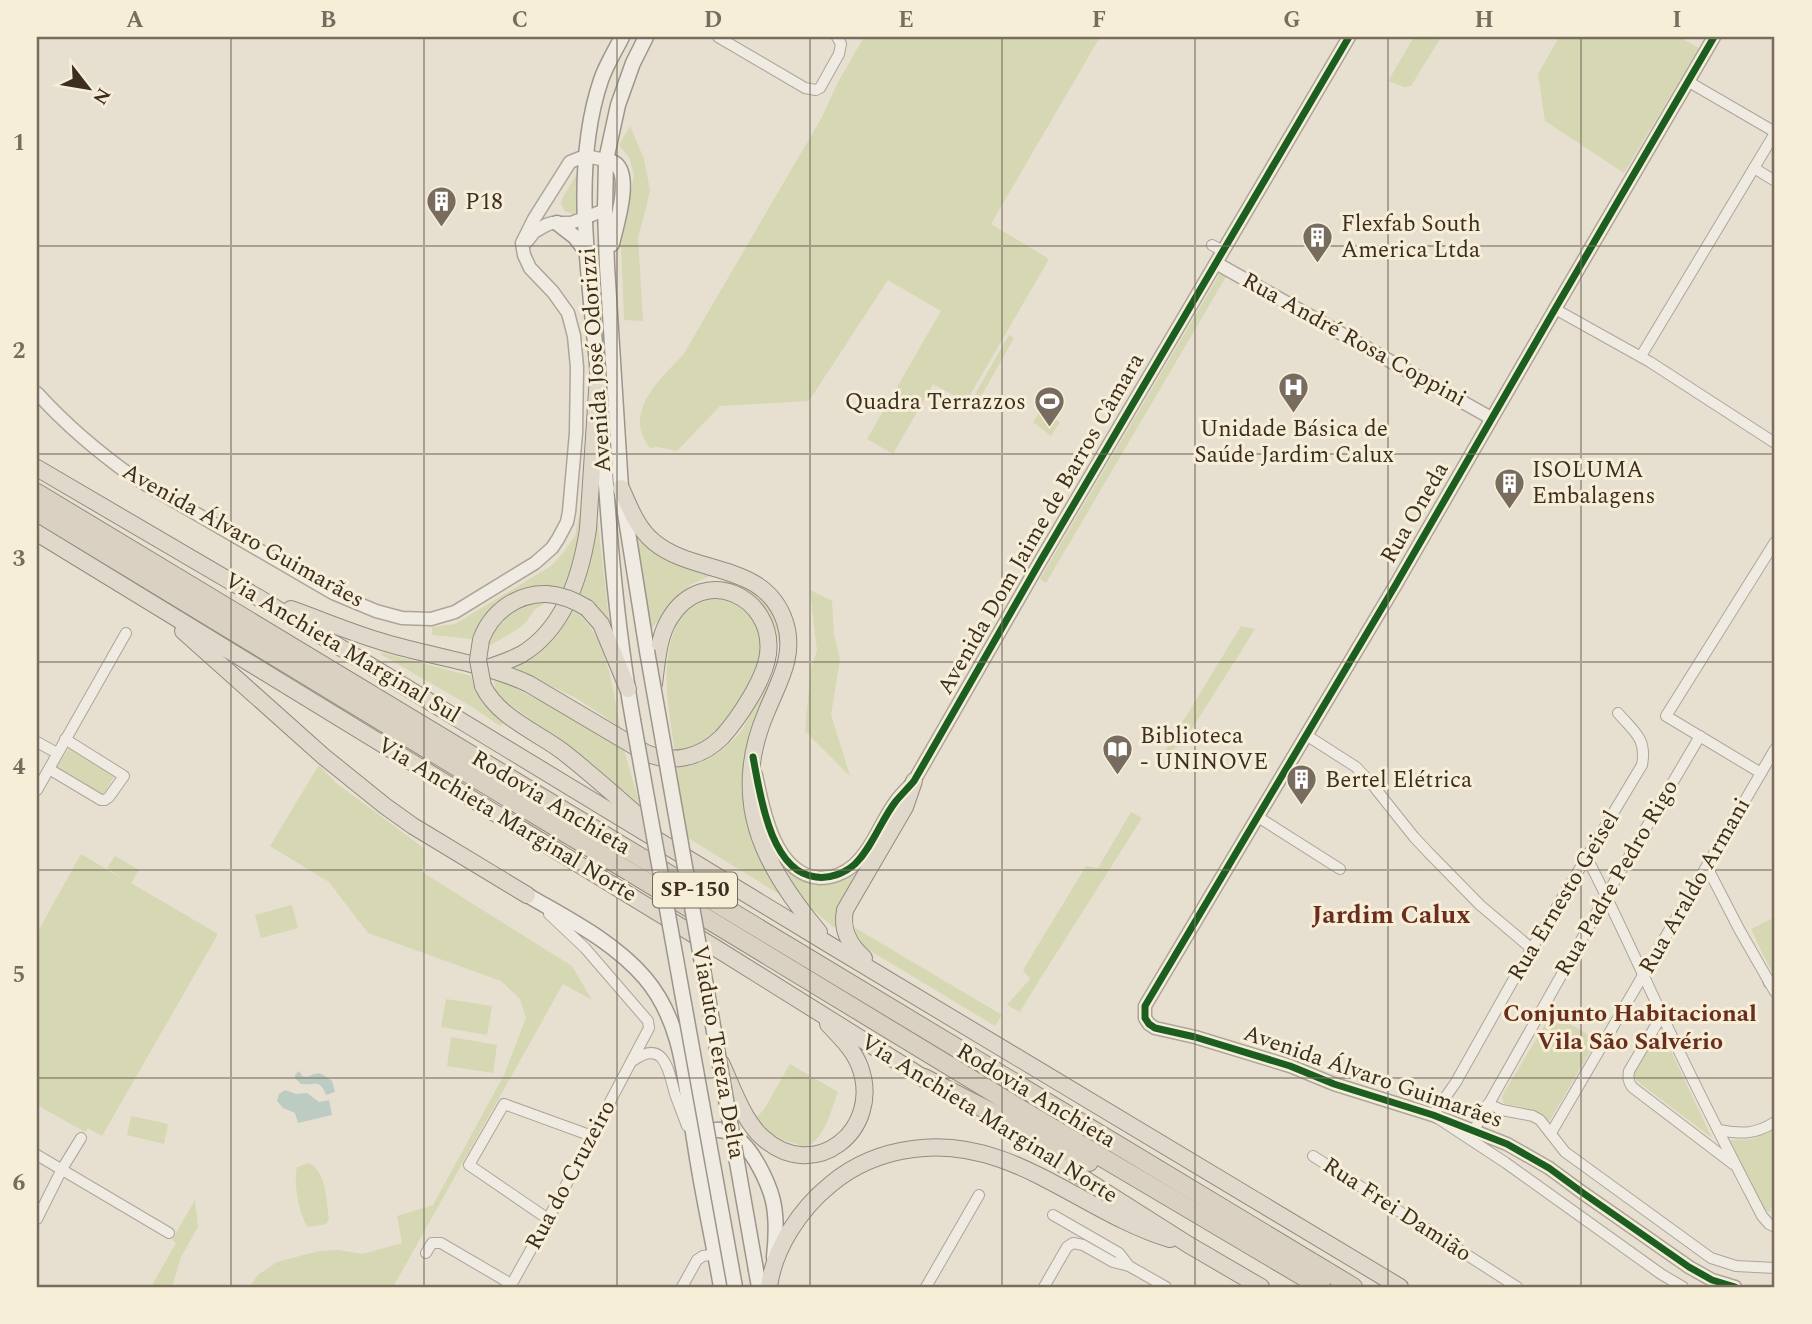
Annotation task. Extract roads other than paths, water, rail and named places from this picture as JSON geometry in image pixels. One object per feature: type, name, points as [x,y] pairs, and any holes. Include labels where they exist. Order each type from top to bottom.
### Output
[{"type":"highway","points":[[487,668],[518,656],[539,641],[559,617],[577,579],[587,529],[598,376]]},
{"type":"highway","name":"Via Anchieta Marginal Sul","points":[[37,468],[259,598],[1400,1287]]},
{"type":"highway","points":[[621,488],[637,523],[655,543],[672,554],[749,580],[778,605],[786,623],[789,654],[785,671],[764,716],[753,757],[751,803],[761,844],[776,873],[789,894],[830,945]]},
{"type":"highway","name":"Rodovia Anchieta","points":[[37,493],[1353,1287]]},
{"type":"highway","name":"Rodovia Anchieta","points":[[37,512],[1027,1113],[1321,1287]]},
{"type":"highway","name":"Via Anchieta Marginal Norte","points":[[37,533],[1261,1287]]},
{"type":"highway","points":[[653,687],[661,639],[674,613],[680,605],[724,570]]},
{"type":"highway","points":[[259,598],[383,642],[487,668],[528,684],[651,755],[676,759],[695,755],[718,740],[753,691],[764,669],[768,648],[759,616],[742,598],[719,589],[697,593]]},
{"type":"highway","points":[[628,689],[601,624],[587,608],[565,597],[547,594],[522,597],[507,606],[490,622],[481,640],[478,660],[483,686],[492,702],[562,751],[680,854]]},
{"type":"highway","points":[[150,602],[323,756],[385,806],[527,895]]},
{"type":"highway","points":[[899,986],[851,944],[844,928],[844,914],[850,898],[905,807],[914,781]]},
{"type":"highway","points":[[719,1060],[746,1116],[761,1136],[787,1153],[797,1155],[815,1155],[830,1149],[851,1133],[859,1121],[864,1107],[865,1090],[857,1060],[847,1045],[812,1008]]},
{"type":"highway","points":[[924,1078],[1129,1183],[1212,1231],[1272,1258]]},
{"type":"highway","points":[[766,1277],[799,1217],[835,1180],[864,1162],[882,1155],[929,1147],[965,1148],[1002,1159],[1148,1232],[1189,1245]]},
{"type":"main road","name":"Avenida José Odorizzi","points":[[622,37],[601,77],[584,156],[585,217],[609,534],[628,689]]},
{"type":"main road","name":"Avenida José Odorizzi","points":[[646,37],[633,63],[618,105],[606,160],[605,210],[621,488],[647,651]]},
{"type":"main road","points":[[606,160],[616,165],[623,182],[607,266]]},
{"type":"main road","points":[[557,223],[575,237],[588,254]]},
{"type":"main road","name":"Viaduto Tereza Delta","points":[[647,651],[719,1060],[766,1277],[759,1287]]},
{"type":"main road","name":"Viaduto Tereza Delta","points":[[628,689],[735,1287]]},
{"type":"main road","points":[[527,895],[609,944],[636,968],[654,990],[668,1016],[679,1045],[686,1078],[695,1145],[721,1287]]},
{"type":"main road","points":[[695,1145],[704,1134],[725,1132],[745,1145],[758,1164],[768,1184],[775,1215],[775,1245],[766,1277]]},
{"type":"street","points":[[718,37],[805,88],[816,90],[820,88],[839,54],[841,44],[837,37]]},
{"type":"street","name":"Rua Oneda","points":[[1145,1006],[1395,586],[1714,37]]},
{"type":"street","name":"Avenida Dom Jaime de Barros Câmara","points":[[753,757],[762,801],[778,848],[792,867],[810,876],[829,877],[853,866],[896,802],[914,781],[1250,195],[1337,57],[1344,39]]},
{"type":"street","points":[[1641,356],[1775,132],[1689,82]]},
{"type":"street","points":[[522,247],[525,234],[570,162],[584,156],[606,160]]},
{"type":"street","points":[[1754,168],[1775,181]]},
{"type":"street","points":[[552,191],[550,210],[557,223]]},
{"type":"street","points":[[522,247],[538,229],[557,223],[571,223],[605,210]]},
{"type":"street","name":"Avenida Álvaro Guimarães","points":[[37,393],[76,433],[134,477],[323,587],[361,606],[402,618],[421,620],[441,617],[467,606],[546,555],[563,531],[569,512],[577,410],[574,336],[571,320],[564,307],[530,268],[522,247]]},
{"type":"street","name":"Rua André Rosa Coppini","points":[[1217,253],[1491,418]]},
{"type":"street","points":[[1555,309],[1641,356],[1775,443]]},
{"type":"street","points":[[1761,773],[1666,716],[1775,542]]},
{"type":"street","points":[[37,790],[126,633]]},
{"type":"street","name":"Rua Ernesto Geisel","points":[[1433,1115],[1643,761],[1641,740],[1618,713]]},
{"type":"street","points":[[1306,735],[1356,767],[1429,853],[1480,905],[1532,948]]},
{"type":"street","name":"Rua Padre Pedro Rigo","points":[[1474,1130],[1606,895],[1700,736]]},
{"type":"street","points":[[49,769],[101,800],[107,800],[124,776],[65,739]]},
{"type":"street","points":[[37,742],[57,753]]},
{"type":"street","name":"Rua Araldo Armani","points":[[1551,1133],[1775,749]]},
{"type":"street","points":[[1258,817],[1340,869]]},
{"type":"street","points":[[1586,856],[1718,1130],[1762,1216],[1775,1227]]},
{"type":"street","points":[[1707,867],[1773,986]]},
{"type":"street","name":"Rua do Cruzeiro","points":[[511,1286],[648,1031],[648,1021],[578,941],[527,895]]},
{"type":"street","name":"Avenida Álvaro Guimarães","points":[[1145,1006],[1145,1018],[1155,1028],[1195,1037],[1290,1066],[1334,1084],[1433,1115],[1507,1144],[1549,1168],[1689,1267],[1712,1280],[1735,1287]]},
{"type":"street","points":[[1662,1015],[1629,1071],[1629,1082],[1737,1167]]},
{"type":"street","points":[[631,1063],[648,1054],[657,1054],[664,1059],[695,1145]]},
{"type":"street","points":[[548,1219],[469,1165],[504,1104],[592,1136]]},
{"type":"street","name":"Avenida Álvaro Guimarães","points":[[1488,1104],[1540,1120],[1565,1152],[1706,1255],[1727,1265],[1775,1268]]},
{"type":"street","name":"Avenida Álvaro Guimarães","points":[[1433,1115],[1506,1163],[1639,1259],[1684,1287]]},
{"type":"street","points":[[1718,1130],[1750,1133],[1775,1122]]},
{"type":"street","points":[[37,1219],[81,1138]]},
{"type":"street","points":[[1506,1163],[1504,1157],[1507,1144]]},
{"type":"street","points":[[37,1155],[169,1234]]},
{"type":"street","name":"Rua Frei Damião","points":[[1313,1156],[1517,1287]]},
{"type":"street","points":[[926,1287],[979,1195]]},
{"type":"street","points":[[1052,1215],[1119,1253],[1129,1266]]},
{"type":"street","points":[[426,1253],[432,1243],[441,1243],[511,1286]]},
{"type":"street","points":[[1045,1287],[1067,1247],[1073,1243],[1083,1245],[1113,1262],[1129,1266],[1166,1287]]},
{"type":"street","points":[[682,1287],[697,1260],[716,1254]]},
{"type":"place","name":"P18","points":[[442,229]]},
{"type":"place","name":"Flexfab South America Ltda","points":[[1318,264]]},
{"type":"place","name":"Unidade Básica de Saúde Jardim Calux","points":[[1294,415]]},
{"type":"place","name":"Quadra Terrazzos","points":[[1049,429]]},
{"type":"place","name":"ISOLUMA Embalagens","points":[[1509,510]]},
{"type":"place","name":"Biblioteca - UNINOVE","points":[[1117,776]]},
{"type":"place","name":"Bertel Elétrica","points":[[1302,807]]},
{"type":"district","name":"Jardim Calux","points":[[1391,915]]},
{"type":"district","name":"Conjunto Habitacional Vila São Salvério","points":[[1630,1028]]}]
